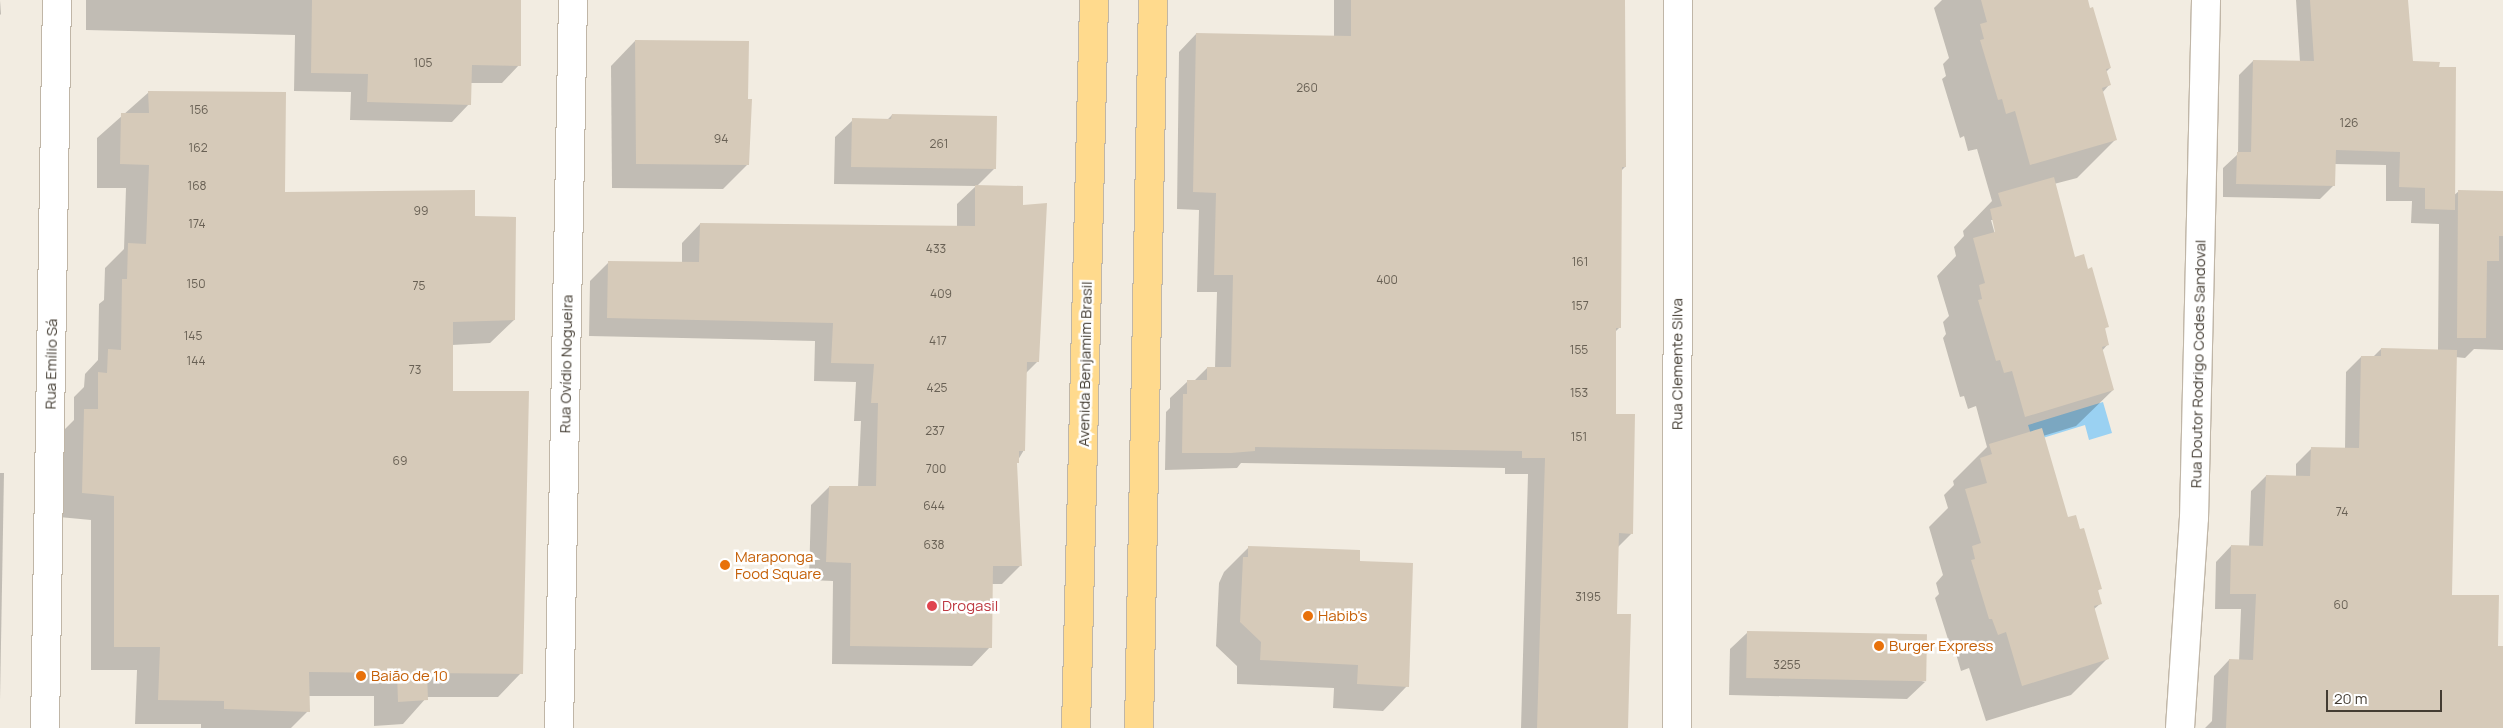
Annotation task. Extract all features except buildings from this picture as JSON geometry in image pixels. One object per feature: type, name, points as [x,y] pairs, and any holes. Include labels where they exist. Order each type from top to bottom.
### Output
[{"type":"main road","name":"Avenida Benjamim Brasil","points":[[1076,728],[1094,0]]},
{"type":"main road","points":[[1139,728],[1154,0]]},
{"type":"street","name":"Rua Emílio Sá","points":[[45,728],[57,0]]},
{"type":"street","name":"Rua Ovídio Nogueira","points":[[559,728],[573,0]]},
{"type":"street","name":"Rua Clemente Silva","points":[[1677,728],[1678,0]]},
{"type":"street","name":"Rua Doutor Rodrigo Codes Sandoval","points":[[2180,728],[2194,518],[2206,0]]},
{"type":"water","points":[[2103,402],[2112,433],[2089,440],[2085,425],[2033,441],[2028,425]]},
{"type":"place","name":"Maraponga Food Square","points":[[725,565]]},
{"type":"place","name":"Drogasil","points":[[932,606]]},
{"type":"place","name":"Habib's","points":[[1308,616]]},
{"type":"place","name":"Burger Express","points":[[1879,646]]},
{"type":"place","name":"Baião de 10","points":[[361,676]]}]
